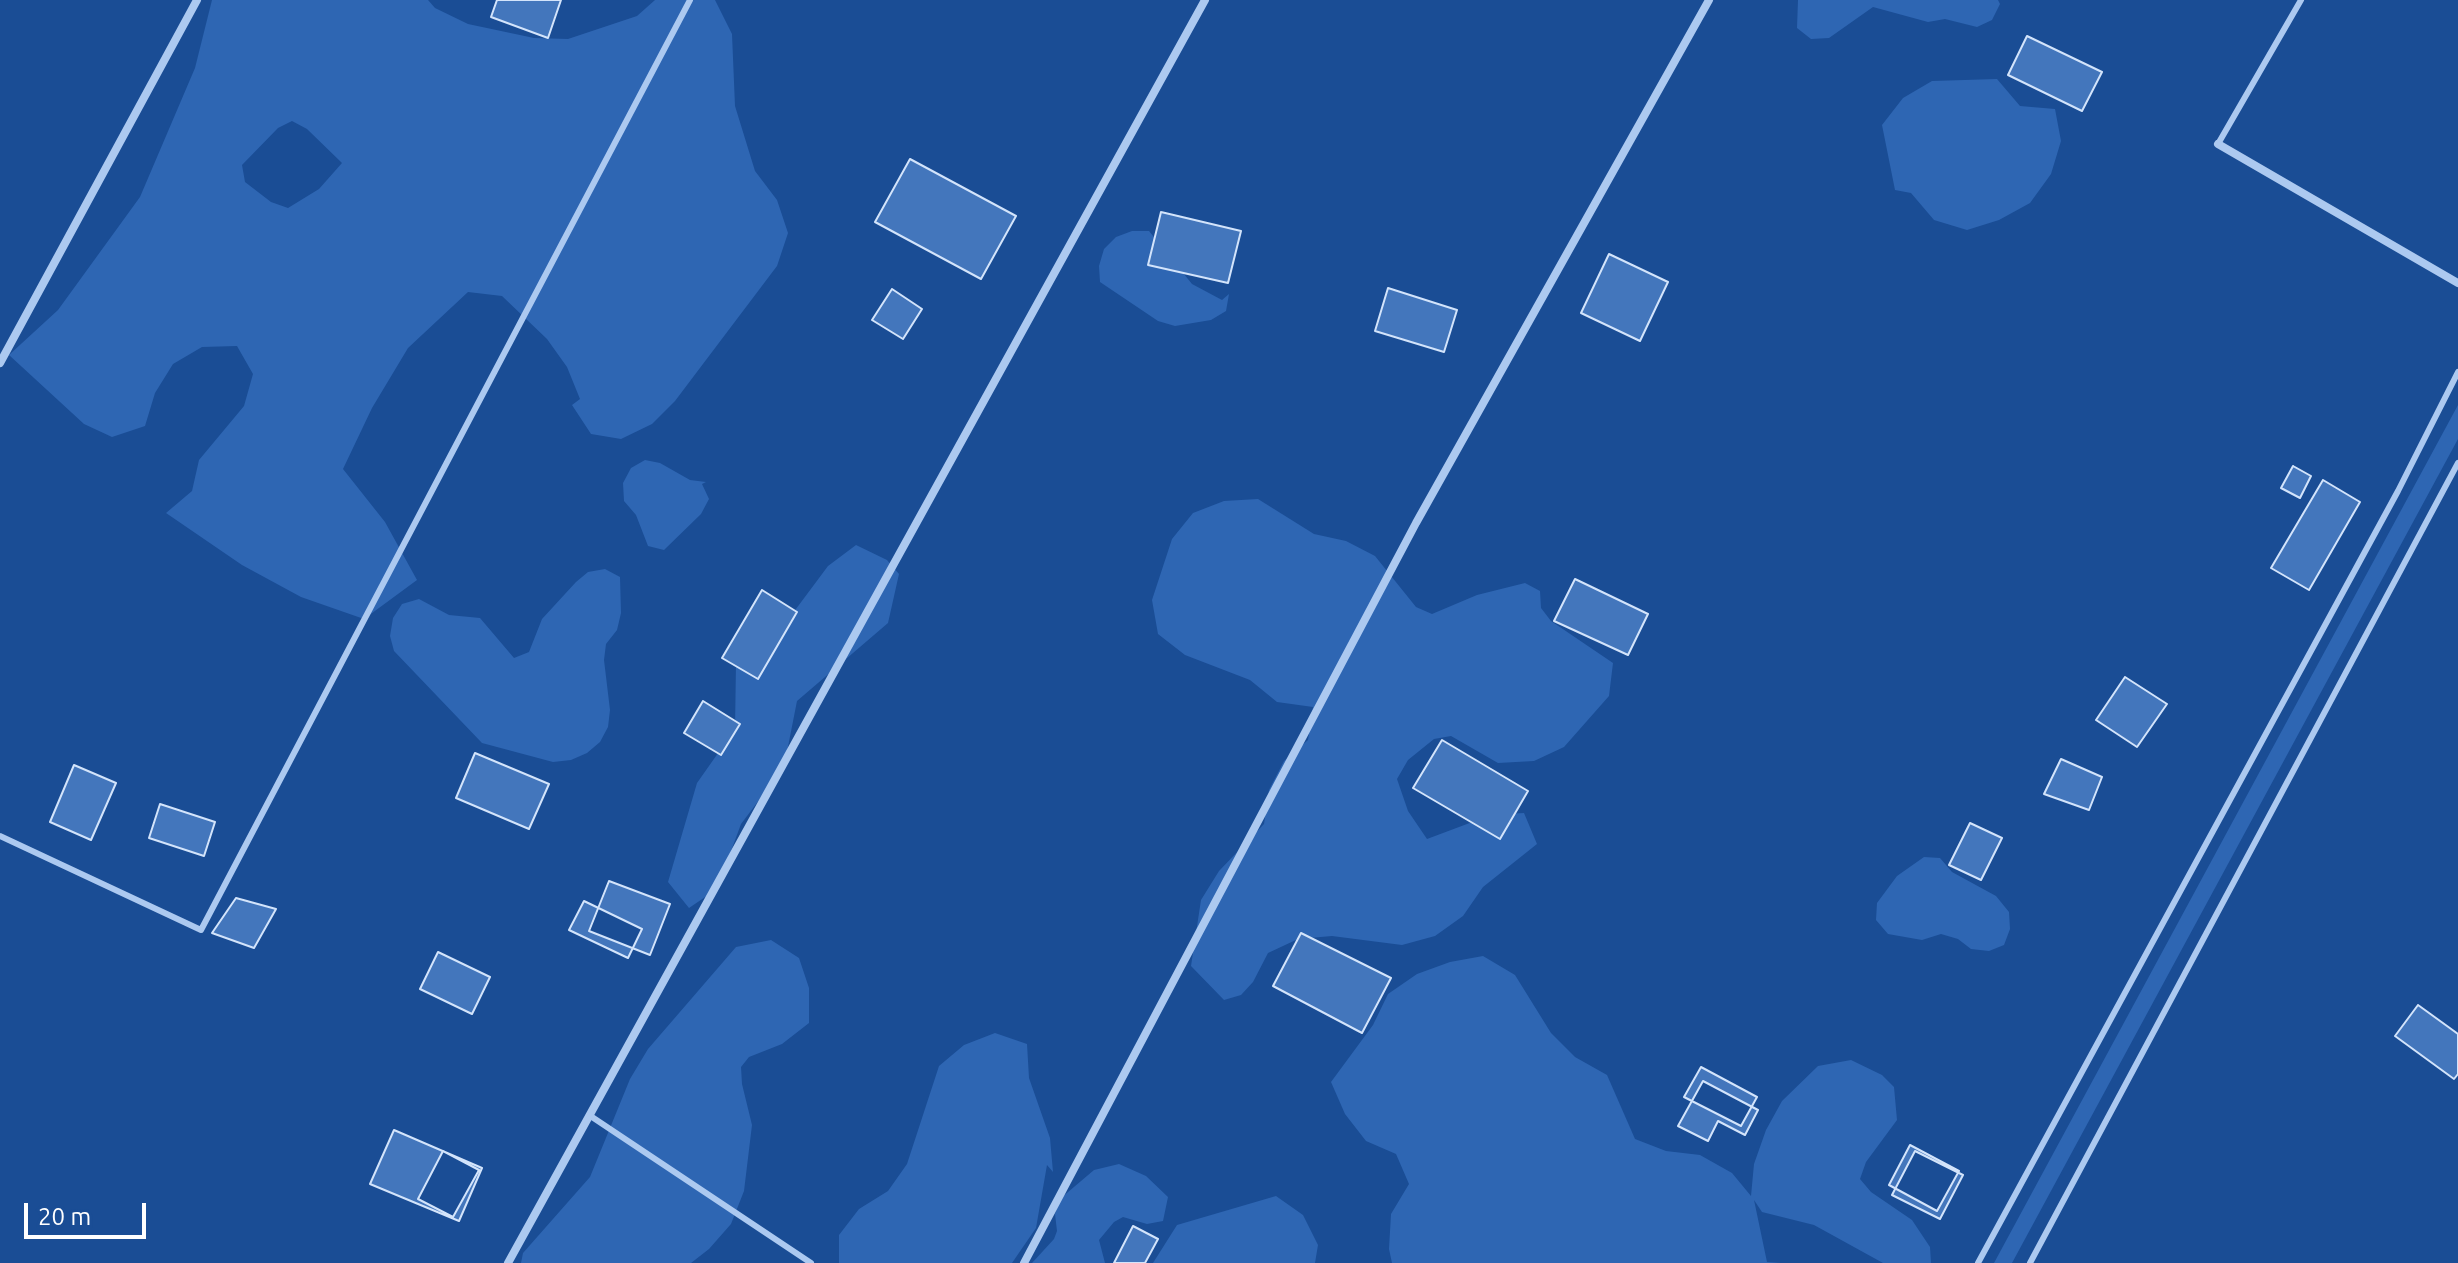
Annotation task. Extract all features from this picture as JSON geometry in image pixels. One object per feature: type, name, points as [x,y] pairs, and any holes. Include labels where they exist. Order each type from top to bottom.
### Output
[{"type":"street","points":[[0,363],[197,0]]},
{"type":"street","points":[[508,1263],[1205,0]]},
{"type":"street","points":[[1024,1263],[1416,523],[1709,0]]},
{"type":"street","points":[[2218,144],[2458,283]]},
{"type":"lane","points":[[0,836],[201,930],[690,0]]},
{"type":"lane","points":[[2218,144],[2301,0]]},
{"type":"lane","points":[[1978,1263],[2398,491],[2458,372]]},
{"type":"lane","points":[[2030,1263],[2458,463]]},
{"type":"lane","points":[[589,1115],[811,1263]]},
{"type":"shaded area","points":[[212,0],[428,0],[435,8],[468,24],[534,38],[568,39],[637,16],[655,0],[715,0],[732,34],[735,106],[755,171],[777,200],[788,233],[777,266],[675,401],[652,424],[621,439],[591,434],[572,405],[580,399],[567,367],[547,339],[502,296],[468,292],[408,348],[372,408],[343,469],[385,522],[417,580],[364,619],[301,597],[242,565],[166,513],[192,491],[199,460],[244,406],[253,374],[237,346],[202,347],[173,364],[155,393],[145,426],[112,437],[84,424],[9,355],[58,310],[140,197],[195,68]],"holes":[[[292,121],[307,129],[342,163],[319,189],[288,208],[271,202],[245,182],[242,165],[278,128]]]},
{"type":"shaded area","points":[[1798,0],[1998,0],[2000,4],[1992,20],[1977,27],[1945,19],[1928,22],[1873,7],[1829,38],[1811,39],[1797,28]]},
{"type":"shaded area","points":[[1997,79],[2020,106],[2055,109],[2061,141],[2051,174],[2030,203],[1999,220],[1967,230],[1934,220],[1911,193],[1895,190],[1882,125],[1903,98],[1932,81]]},
{"type":"shaded area","points":[[1132,231],[1149,231],[1192,284],[1222,300],[1229,294],[1226,311],[1211,320],[1175,326],[1158,321],[1100,282],[1099,266],[1104,249],[1116,237]]},
{"type":"shaded area","points":[[2458,405],[2458,439],[2012,1263],[1994,1263]]},
{"type":"shaded area","points":[[645,460],[660,463],[690,480],[706,482],[702,484],[709,499],[701,514],[664,550],[648,546],[636,515],[624,501],[623,483],[631,468]]},
{"type":"shaded area","points":[[1258,499],[1314,534],[1346,541],[1375,556],[1416,607],[1432,614],[1477,595],[1525,583],[1540,591],[1541,608],[1551,621],[1613,663],[1609,696],[1564,747],[1534,761],[1498,763],[1451,736],[1434,739],[1408,760],[1397,779],[1408,811],[1427,839],[1491,815],[1524,813],[1537,844],[1483,887],[1463,916],[1435,936],[1402,945],[1332,936],[1298,939],[1268,953],[1253,982],[1241,995],[1224,1000],[1191,966],[1201,900],[1219,871],[1264,824],[1269,790],[1284,761],[1308,740],[1313,707],[1277,702],[1250,680],[1185,655],[1158,634],[1152,600],[1172,539],[1193,513],[1224,501]]},
{"type":"shaded area","points":[[856,545],[887,560],[899,574],[888,623],[797,701],[784,767],[741,824],[717,889],[689,908],[668,882],[697,783],[735,729],[736,663],[787,621],[828,566]]},
{"type":"shaded area","points":[[605,569],[620,577],[621,613],[617,630],[606,644],[604,660],[610,710],[608,727],[600,742],[587,753],[571,760],[553,762],[482,743],[394,651],[390,636],[393,618],[402,604],[419,599],[449,615],[480,618],[514,658],[529,652],[542,619],[576,582],[588,572]]},
{"type":"shaded area","points":[[1924,857],[1940,858],[1952,872],[1996,896],[2009,912],[2010,929],[2004,945],[1989,951],[1971,949],[1958,939],[1941,934],[1922,940],[1888,934],[1876,920],[1877,903],[1897,876]]},
{"type":"shaded area","points":[[771,940],[799,958],[809,988],[809,1023],[782,1044],[749,1057],[741,1067],[752,1125],[744,1191],[731,1224],[709,1249],[691,1263],[521,1263],[523,1253],[590,1177],[630,1079],[648,1049],[736,947]]},
{"type":"shaded area","points":[[1483,956],[1515,975],[1551,1033],[1575,1057],[1607,1075],[1635,1139],[1666,1151],[1700,1155],[1732,1173],[1751,1196],[1754,1164],[1766,1130],[1782,1101],[1818,1066],[1851,1060],[1882,1075],[1894,1087],[1897,1120],[1866,1162],[1860,1179],[1871,1192],[1912,1220],[1930,1247],[1931,1263],[1883,1263],[1814,1225],[1762,1212],[1754,1200],[1767,1262],[1781,1263],[1392,1263],[1389,1249],[1391,1214],[1409,1184],[1396,1154],[1366,1141],[1345,1114],[1331,1082],[1373,1025],[1388,994],[1417,974],[1450,962]]},
{"type":"shaded area","points":[[995,1033],[1027,1044],[1029,1078],[1050,1138],[1053,1172],[1047,1165],[1036,1228],[1012,1263],[839,1263],[839,1235],[859,1209],[888,1191],[907,1164],[939,1066],[964,1045]]},
{"type":"shaded area","points":[[1119,1164],[1146,1176],[1168,1197],[1163,1221],[1147,1224],[1123,1217],[1114,1222],[1099,1240],[1105,1263],[1032,1263],[1054,1239],[1057,1231],[1055,1214],[1061,1198],[1094,1170]]},
{"type":"shaded area","points":[[1276,1196],[1303,1215],[1318,1245],[1315,1263],[1153,1263],[1177,1225]]},
{"type":"building","points":[[497,0],[561,0],[548,38],[491,17]]},
{"type":"building","points":[[2027,36],[2102,72],[2082,111],[2008,75]]},
{"type":"building","points":[[910,159],[1016,216],[981,279],[875,222]]},
{"type":"building","points":[[1161,212],[1241,231],[1228,283],[1148,265]]},
{"type":"building","points":[[1609,254],[1668,282],[1640,341],[1581,313]]},
{"type":"building","points":[[1388,288],[1457,310],[1444,352],[1375,331]]},
{"type":"building","points":[[892,289],[922,309],[903,339],[872,320]]},
{"type":"building","points":[[2293,466],[2311,476],[2300,498],[2281,488]]},
{"type":"building","points":[[2323,480],[2360,502],[2309,590],[2271,568]]},
{"type":"building","points":[[1575,579],[1648,614],[1628,655],[1554,621]]},
{"type":"building","points":[[762,590],[797,612],[758,679],[722,658]]},
{"type":"building","points":[[2125,677],[2167,704],[2137,747],[2096,720]]},
{"type":"building","points":[[703,701],[740,724],[721,755],[684,733]]},
{"type":"building","points":[[1442,740],[1528,791],[1500,839],[1413,788]]},
{"type":"building","points":[[475,753],[549,784],[529,829],[456,798]]},
{"type":"building","points":[[2061,759],[2102,777],[2089,810],[2044,794]]},
{"type":"building","points":[[74,765],[116,783],[91,840],[50,822]]},
{"type":"building","points":[[160,804],[215,822],[204,856],[149,838]]},
{"type":"building","points":[[1970,823],[2002,838],[1981,880],[1949,865]]},
{"type":"building","points":[[609,881],[670,904],[650,955],[589,931]]},
{"type":"building","points":[[236,898],[276,909],[254,948],[212,933]]},
{"type":"building","points":[[584,901],[642,929],[628,958],[569,930]]},
{"type":"building","points":[[1301,933],[1391,978],[1362,1033],[1273,986]]},
{"type":"building","points":[[438,952],[490,977],[472,1014],[420,989]]},
{"type":"building","points":[[2418,1005],[2458,1034],[2458,1074],[2454,1079],[2395,1036]]},
{"type":"building","points":[[1701,1067],[1757,1097],[1741,1126],[1684,1097]]},
{"type":"building","points":[[1703,1081],[1758,1110],[1745,1135],[1718,1121],[1708,1141],[1678,1126]]},
{"type":"building","points":[[394,1130],[482,1168],[459,1221],[370,1184]]},
{"type":"building","points":[[1910,1145],[1959,1171],[1937,1211],[1889,1185]]},
{"type":"building","points":[[443,1151],[479,1170],[453,1217],[418,1199]]},
{"type":"building","points":[[1915,1151],[1963,1175],[1940,1219],[1892,1195]]},
{"type":"building","points":[[1133,1226],[1158,1239],[1145,1263],[1114,1263]]}]
